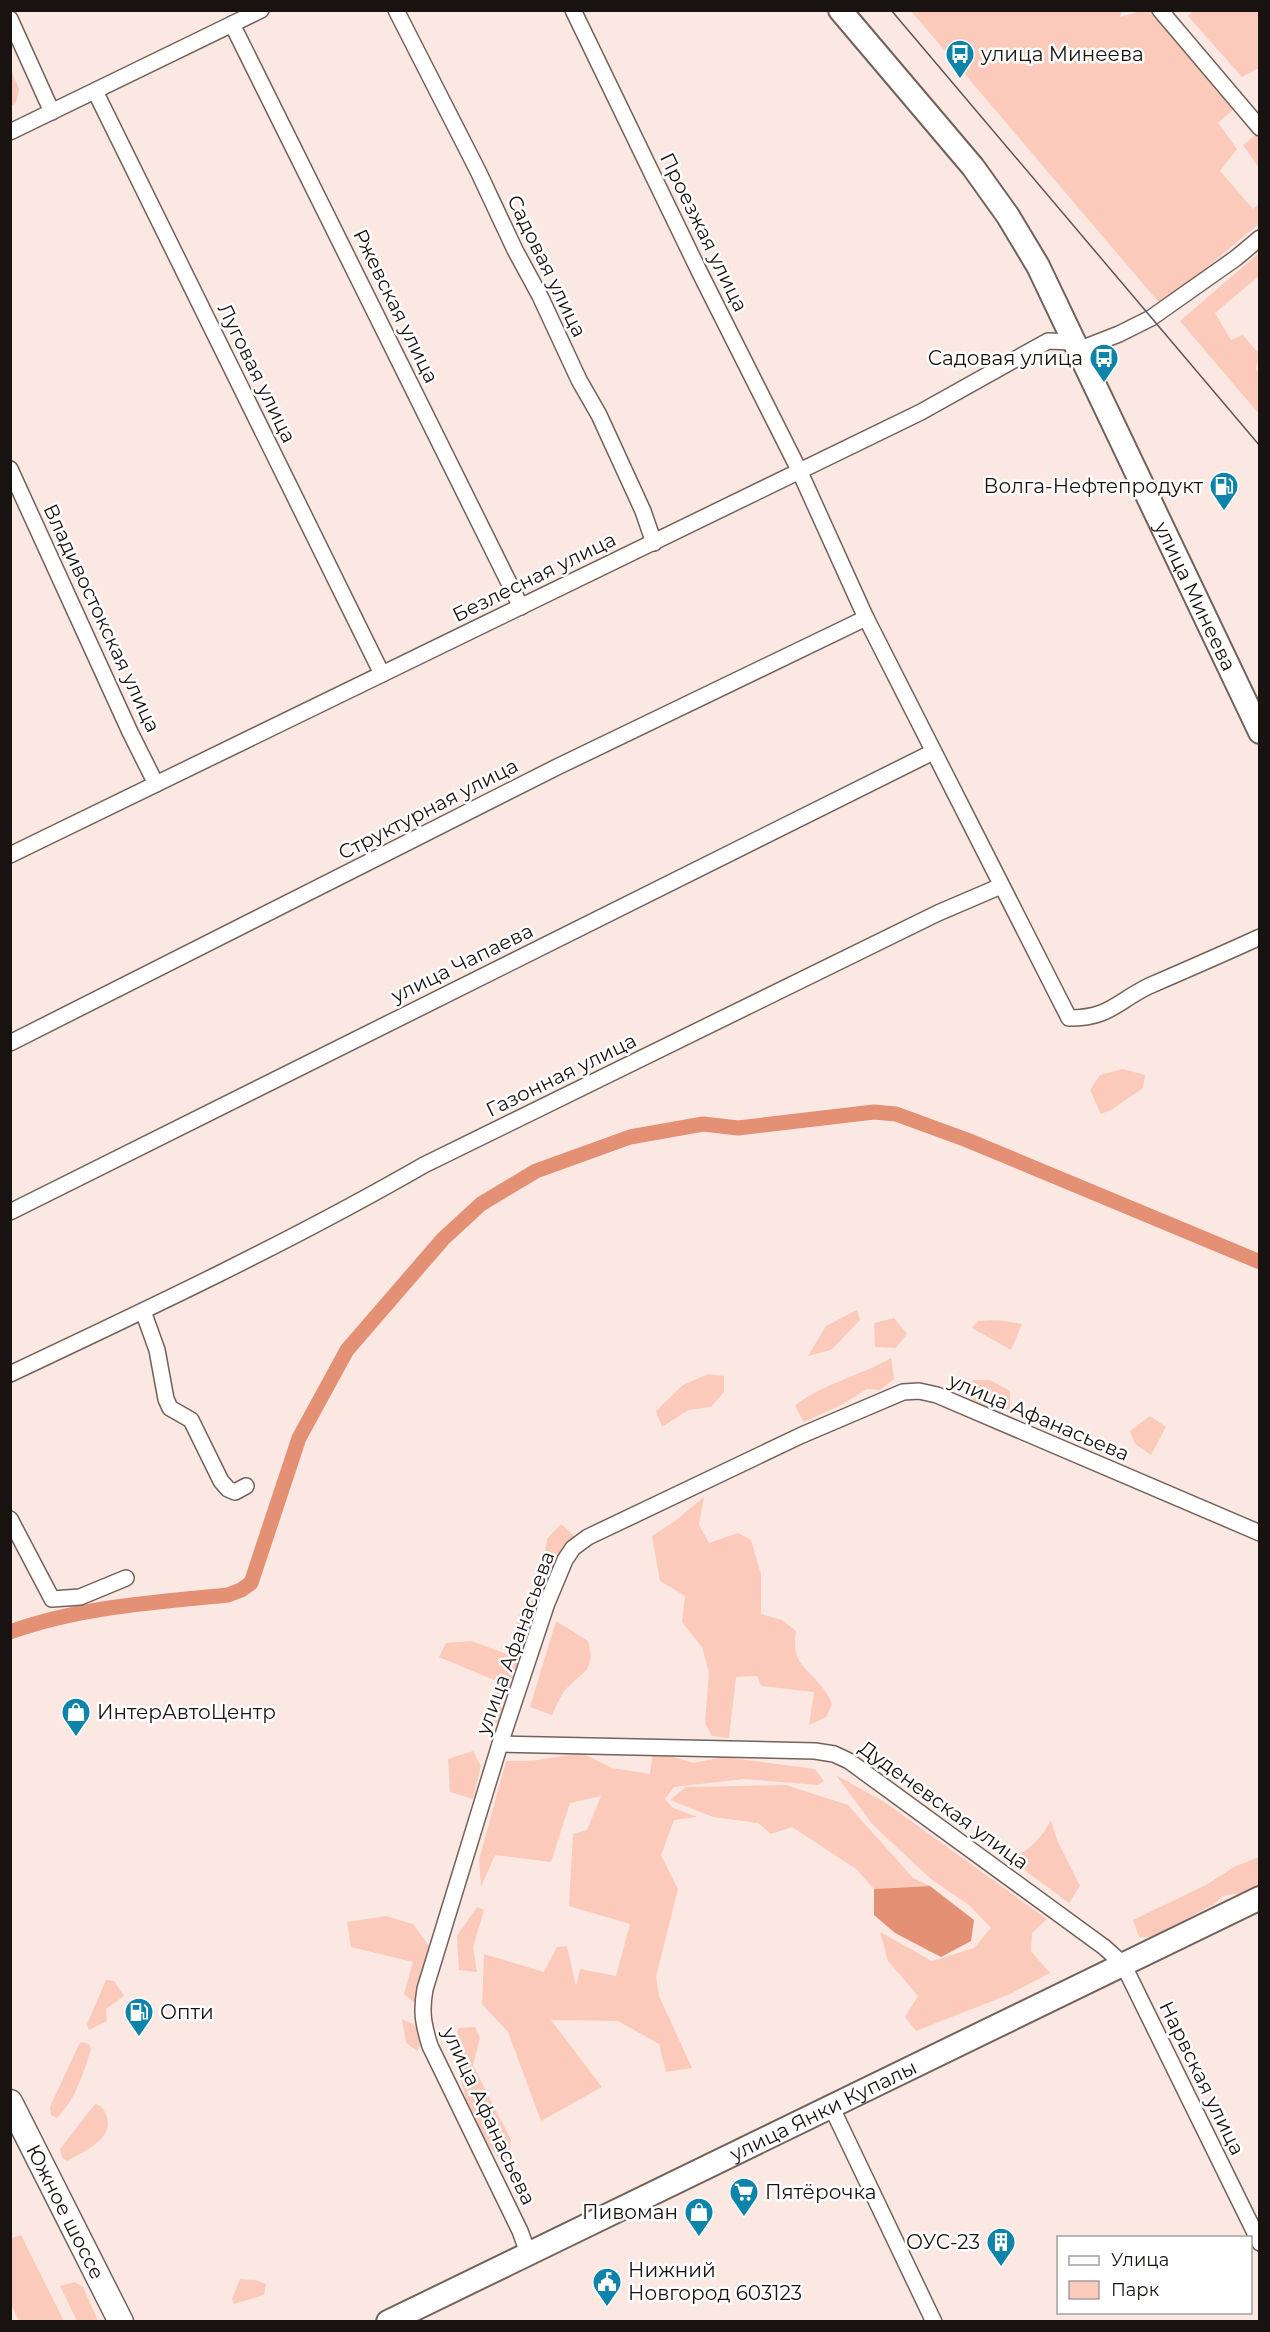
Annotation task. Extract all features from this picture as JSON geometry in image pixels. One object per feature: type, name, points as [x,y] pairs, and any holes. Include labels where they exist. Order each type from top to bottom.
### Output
[{"type":"main road","name":"Южное шоссе","points":[[10,2102],[121,2322]]},
{"type":"street","points":[[10,132],[261,10]]},
{"type":"street","name":"Садовая улица","points":[[396,10],[598,415],[643,511],[654,543]]},
{"type":"street","name":"Проезжая улица","points":[[573,10],[700,273],[799,470],[866,618],[1069,1018],[1089,1018],[1114,1008],[1145,988],[1260,937]]},
{"type":"street","name":"улица Минеева","points":[[840,10],[973,167],[1008,216],[1038,266],[1260,732]]},
{"type":"street","points":[[1160,10],[1260,128]]},
{"type":"street","points":[[10,19],[52,112]]},
{"type":"street","name":"Ржевская улица","points":[[232,24],[521,607]]},
{"type":"street","name":"Луговая улица","points":[[95,91],[382,674]]},
{"type":"street","name":"Безлесная улица","points":[[10,855],[921,412],[1048,341],[1076,346],[1119,334],[1151,318],[1236,258],[1260,238]]},
{"type":"street","name":"Владивостокская улица","points":[[10,469],[156,784]]},
{"type":"street","name":"Структурная улица","points":[[10,1043],[536,778],[866,618]]},
{"type":"street","name":"улица Чапаева","points":[[10,1212],[933,752]]},
{"type":"street","name":"Газонная улица","points":[[10,1374],[143,1311],[352,1206],[424,1165],[938,913],[1001,886]]},
{"type":"street","points":[[143,1311],[157,1350],[166,1400],[170,1408],[191,1420],[221,1481],[228,1489],[235,1492],[246,1486]]},
{"type":"street","name":"улица Афанасьева","points":[[528,2253],[520,2231],[430,2046],[422,2011],[425,1989],[500,1744],[547,1604],[565,1560],[573,1548],[588,1537],[770,1449],[903,1392],[918,1391],[937,1395],[1260,1533]]},
{"type":"street","points":[[10,1519],[52,1599],[80,1597],[126,1578]]},
{"type":"street","name":"Дуденевская улица","points":[[500,1744],[815,1751],[834,1754],[849,1761],[1104,1947],[1123,1964]]},
{"type":"street","name":"улица Янки Купалы","points":[[387,2322],[1260,1898]]},
{"type":"street","name":"Нарвская улица","points":[[1123,1964],[1260,2243]]},
{"type":"street","points":[[831,2106],[933,2322]]},
{"type":"green space","points":[[911,11],[1122,11],[1120,17],[1141,11],[1152,11],[1236,107],[1218,123],[1237,149],[1220,171],[1253,209],[1259,204],[1259,224],[1161,305]]},
{"type":"green space","points":[[1193,11],[1259,11],[1259,68],[1242,77],[1188,16]]},
{"type":"green space","points":[[11,70],[19,89],[16,103],[11,106]]},
{"type":"green space","points":[[1259,132],[1259,168],[1243,145]]},
{"type":"green space","points":[[1259,253],[1259,276],[1215,313],[1231,340],[1243,335],[1259,354],[1256,369],[1259,375],[1259,414],[1180,321]]},
{"type":"green space","points":[[1123,1069],[1145,1075],[1143,1088],[1111,1110],[1101,1114],[1090,1090],[1100,1075]]},
{"type":"green space","points":[[857,1310],[860,1320],[831,1350],[808,1356],[826,1326]]},
{"type":"green space","points":[[894,1318],[907,1334],[896,1348],[875,1347],[874,1323]]},
{"type":"green space","points":[[998,1320],[1022,1324],[1011,1350],[972,1328],[978,1321]]},
{"type":"green space","points":[[891,1358],[894,1379],[880,1390],[867,1389],[841,1405],[804,1422],[795,1406],[804,1399]]},
{"type":"green space","points":[[708,1374],[724,1376],[724,1392],[711,1407],[688,1410],[662,1427],[656,1411],[683,1385]]},
{"type":"green space","points":[[973,1380],[990,1380],[1010,1391],[1010,1410],[991,1408],[969,1397],[965,1392]]},
{"type":"green space","points":[[1150,1416],[1166,1427],[1151,1455],[1135,1444],[1130,1431]]},
{"type":"green space","points":[[704,1497],[699,1525],[709,1543],[738,1533],[751,1540],[761,1574],[761,1614],[782,1620],[796,1631],[795,1642],[798,1658],[824,1690],[832,1705],[826,1717],[809,1725],[814,1692],[761,1686],[757,1676],[736,1677],[729,1738],[712,1736],[705,1723],[709,1673],[702,1647],[682,1622],[685,1596],[660,1581],[652,1536],[675,1521]]},
{"type":"green space","points":[[561,1524],[574,1536],[556,1569],[534,1623],[516,1669],[512,1695],[499,1724],[487,1717],[499,1682],[439,1657],[446,1643],[472,1641],[509,1655],[519,1613],[541,1577],[547,1539]]},
{"type":"green space","points":[[556,1621],[588,1641],[590,1658],[587,1669],[566,1689],[552,1715],[530,1707]]},
{"type":"green space","points":[[473,1751],[481,1766],[473,1799],[450,1792],[448,1759]]},
{"type":"green space","points":[[653,1751],[694,1763],[724,1757],[815,1769],[824,1781],[818,1785],[744,1779],[674,1787],[665,1799],[673,1808],[697,1817],[674,1820],[661,1855],[678,1889],[656,1977],[659,1996],[692,2068],[666,2072],[659,2044],[618,2021],[551,2020],[602,2087],[541,2121],[508,2032],[482,2004],[484,1954],[544,1972],[557,1947],[567,1946],[576,1986],[580,1969],[616,1976],[630,1924],[569,1906],[573,1834],[587,1830],[601,1796],[570,1803],[551,1862],[495,1855],[481,1887],[479,1860],[506,1761],[531,1761],[582,1753],[612,1768],[650,1774]]},
{"type":"green space","points":[[836,1775],[886,1803],[1047,1919],[1032,1933],[1031,1951],[1050,1973],[1010,1994],[916,2031],[905,2017],[918,1996],[888,1961],[880,1932],[932,1961],[974,1948],[991,1928],[969,1905],[932,1880],[873,1825]]},
{"type":"green space","points":[[786,1785],[848,1805],[913,1878],[930,1886],[874,1889],[856,1869],[792,1827],[771,1834],[758,1823],[713,1817],[670,1800],[686,1787]]},
{"type":"green space","points":[[1051,1820],[1057,1840],[1080,1886],[1069,1903],[1010,1859],[1034,1844]]},
{"type":"green space","points":[[1259,1857],[1259,1885],[1247,1892],[1222,1896],[1216,1903],[1153,1937],[1139,1937],[1133,1920],[1206,1885],[1234,1867]]},
{"type":"green space","points":[[477,1907],[484,1910],[473,1947],[477,1972],[459,1970],[457,1936]]},
{"type":"green space","points":[[386,1916],[413,1924],[432,1950],[416,2004],[404,1994],[413,1962],[351,1947],[347,1922]]},
{"type":"green space","points":[[106,1980],[114,1981],[124,1996],[106,2009],[107,2021],[89,2030],[87,2024]]},
{"type":"green space","points":[[402,2019],[413,2024],[424,2039],[417,2051],[406,2043]]},
{"type":"green space","points":[[475,2027],[480,2038],[473,2065],[511,2140],[507,2171],[471,2119],[452,2046],[459,2028]]},
{"type":"green space","points":[[81,2042],[89,2044],[91,2049],[74,2094],[57,2118],[51,2115],[50,2107]]},
{"type":"green space","points":[[95,2104],[101,2107],[106,2115],[108,2125],[106,2132],[95,2144],[67,2161],[62,2157],[60,2149]]},
{"type":"green space","points":[[21,2235],[64,2321],[19,2321],[11,2304],[10,2239]]},
{"type":"green space","points":[[240,2279],[255,2280],[266,2284],[264,2295],[234,2304],[232,2299]]},
{"type":"green space","points":[[75,2282],[83,2287],[98,2321],[77,2321],[60,2286]]},
{"type":"shaded area","points":[[930,1886],[974,1920],[971,1941],[941,1957],[895,1933],[874,1915],[874,1889]]},
{"type":"waterway","points":[[10,1632],[90,1611],[228,1595],[251,1583],[299,1438],[347,1350],[443,1239],[481,1204],[536,1171],[630,1137],[703,1124],[738,1128],[874,1112],[896,1114],[967,1140],[1260,1262]]},
{"type":"tram line","points":[[891,10],[1260,446]]},
{"type":"place","name":"улица Минеева","points":[[960,80]]},
{"type":"place","name":"Садовая улица","points":[[1104,384]]},
{"type":"place","name":"Волга-Нефтепродукт","points":[[1224,512]]},
{"type":"place","name":"ИнтерАвтоЦентр","points":[[76,1738]]},
{"type":"place","name":"Опти","points":[[139,2038]]},
{"type":"place","name":"Пятёрочка","points":[[744,2218]]},
{"type":"place","name":"Пивоман","points":[[699,2238]]},
{"type":"place","name":"ОУС-23","points":[[1001,2268]]},
{"type":"place","name":"Нижний Новгород 603123","points":[[607,2308]]}]
